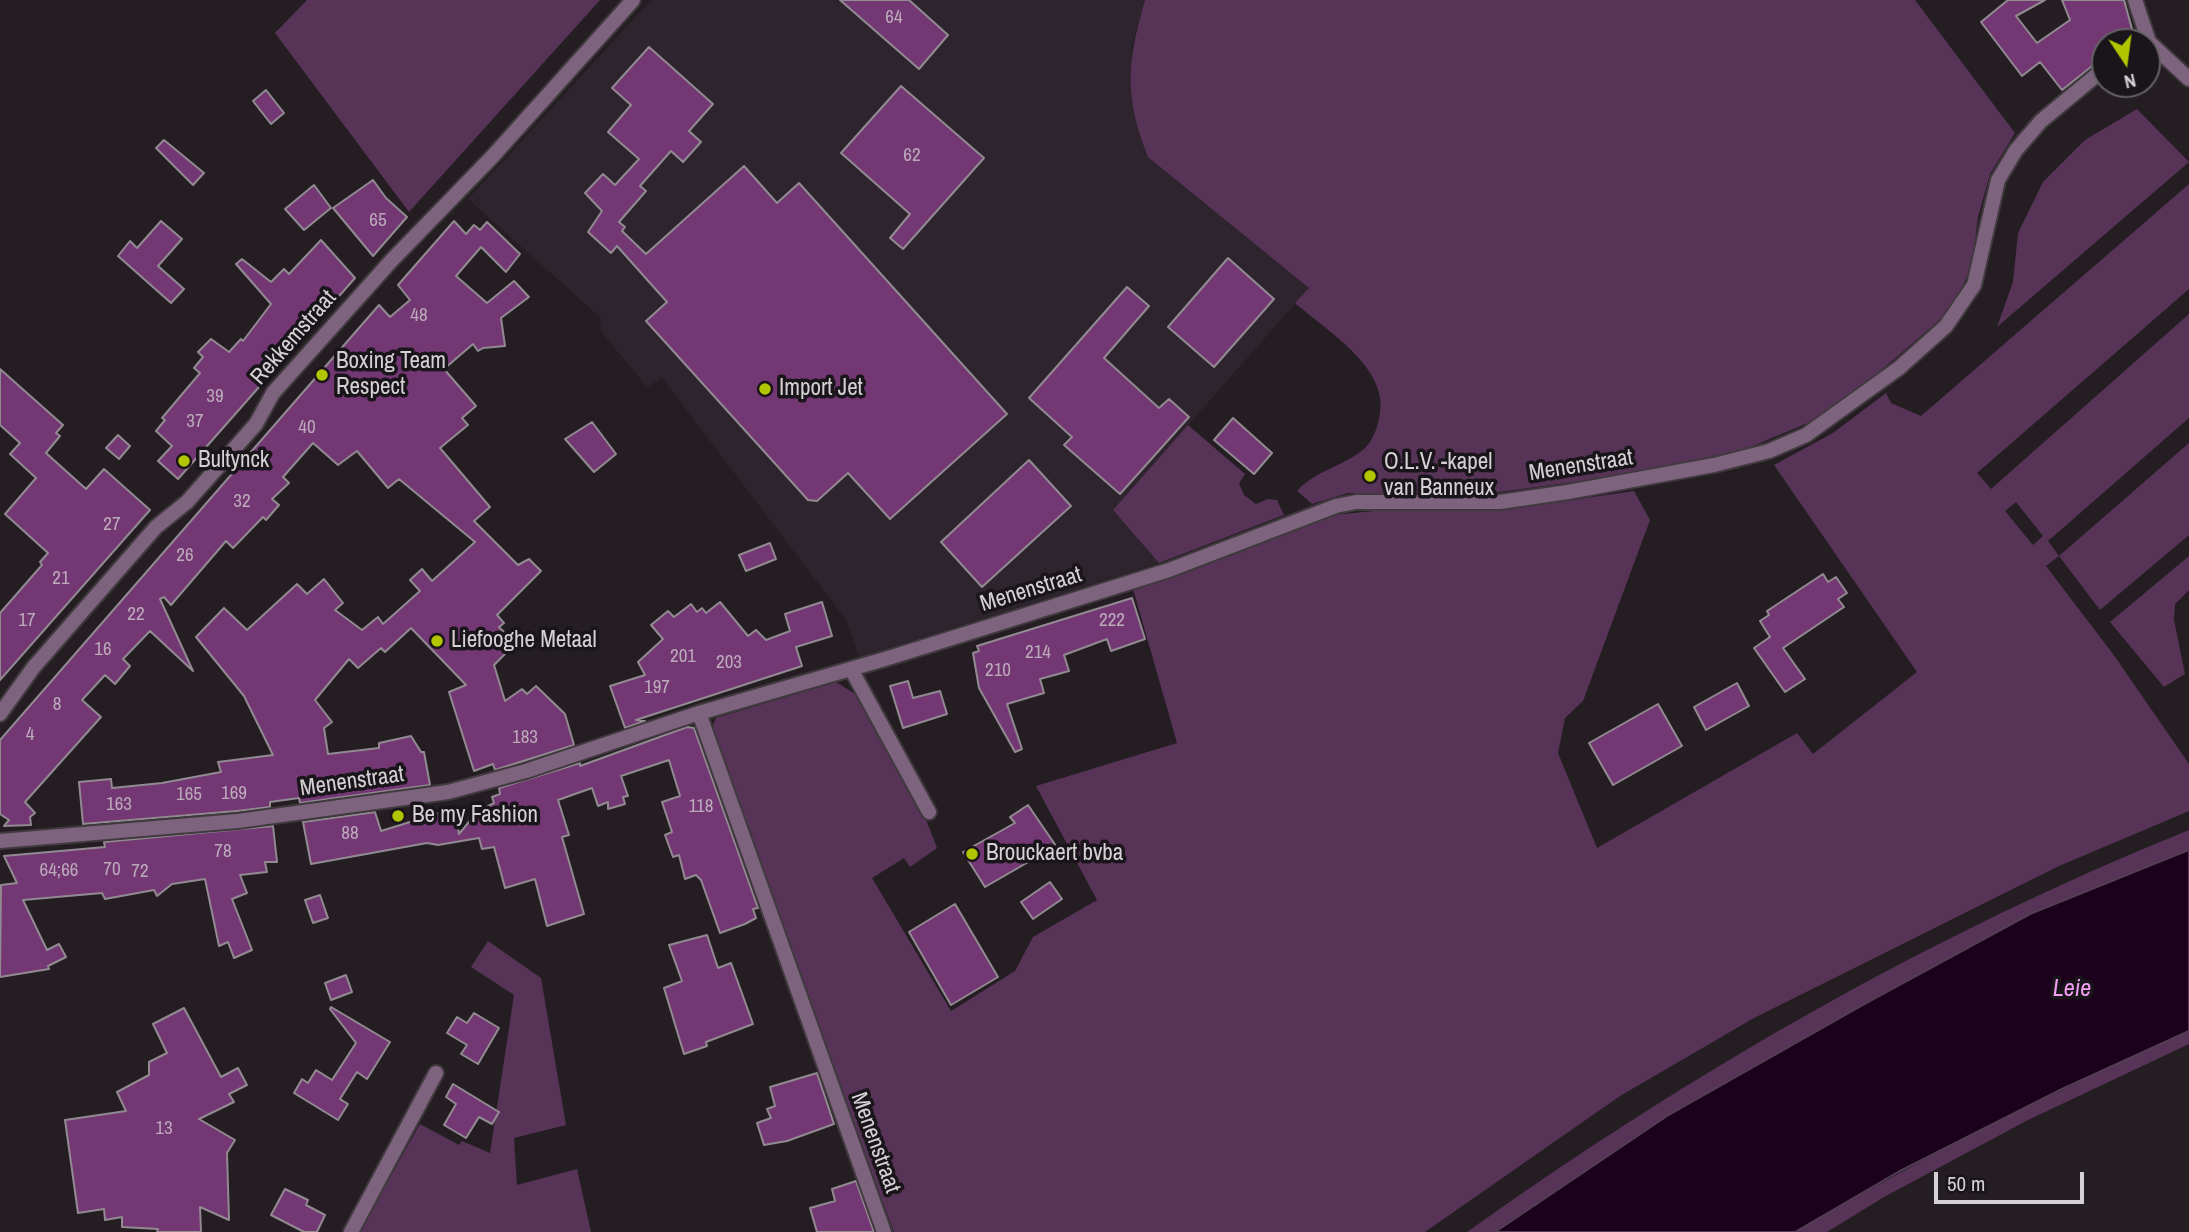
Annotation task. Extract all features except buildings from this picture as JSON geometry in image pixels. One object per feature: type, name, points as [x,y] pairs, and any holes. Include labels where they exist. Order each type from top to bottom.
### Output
[{"type":"street","name":"Rekkemstraat","points":[[0,714],[33,668],[148,537],[187,502],[256,424],[273,393],[633,0]]},
{"type":"street","points":[[2135,0],[2144,28]]},
{"type":"street","points":[[2161,54],[2189,79]]},
{"type":"street","name":"Menenstraat","points":[[0,841],[238,821],[448,792],[526,771],[699,713],[851,669],[1169,570],[1336,506],[1356,502],[1500,502],[1714,465],[1769,451],[1806,435],[1880,382],[1946,326],[1974,285],[1998,180],[2016,150],[2041,121],[2091,80]]},
{"type":"street","points":[[851,669],[929,812]]},
{"type":"street","name":"Menenstraat","points":[[699,713],[884,1232]]},
{"type":"street","points":[[351,1232],[436,1073]]},
{"type":"shaded area","points":[[307,0],[600,0],[409,212],[275,33]]},
{"type":"shaded area","points":[[651,0],[1145,0],[1131,50],[1236,227],[1309,288],[1113,510],[1159,563],[859,657],[847,621],[662,378],[647,387],[600,330],[601,318],[468,199]]},
{"type":"shaded area","points":[[1145,0],[1915,0],[2015,133],[1990,174],[1978,217],[1972,265],[1960,292],[1943,317],[1842,404],[1810,422],[1741,451],[1589,480],[1469,496],[1348,493],[1312,504],[1297,491],[1312,478],[1365,448],[1376,431],[1380,401],[1376,384],[1367,368],[1340,339],[1295,303],[1309,288],[1148,157],[1135,115],[1131,79],[1134,42]]},
{"type":"shaded area","points":[[2137,109],[2189,162],[1997,327],[2013,282],[2018,233],[2043,182],[2085,140]]},
{"type":"shaded area","points":[[2189,184],[2189,289],[1977,473],[1991,489],[2189,314],[2189,418],[2048,541],[2059,556],[2046,566],[2113,654],[2189,764],[2189,811],[2059,866],[1754,1018],[1620,1096],[1425,1232],[894,1232],[808,1002],[714,736],[713,725],[716,718],[836,682],[860,697],[927,822],[937,848],[910,867],[904,858],[872,878],[951,1011],[1015,971],[1033,937],[1097,900],[1036,786],[1177,743],[1133,589],[1186,573],[1333,515],[1374,511],[1502,510],[1634,491],[1650,520],[1583,701],[1565,718],[1558,753],[1597,848],[1797,733],[1813,754],[1917,672],[1774,465],[1833,433],[1886,393],[1891,403],[1921,416]],"holes":[[[2016,502],[2043,536],[2033,545],[2005,511]]]},
{"type":"shaded area","points":[[1188,425],[1245,474],[1239,483],[1244,495],[1256,504],[1268,499],[1277,500],[1284,515],[1159,563],[1113,510]]},
{"type":"shaded area","points":[[2189,443],[2189,535],[2100,610],[2059,556]]},
{"type":"shaded area","points":[[2189,556],[2189,590],[2175,604],[2174,620],[2185,674],[2164,687],[2110,622]]},
{"type":"shaded area","points":[[2189,830],[2189,850],[2030,914],[1667,1116],[1495,1232],[1467,1232],[1638,1116],[1816,1010],[1907,960],[2000,914]]},
{"type":"shaded area","points":[[488,941],[541,978],[566,1125],[514,1138],[517,1185],[577,1169],[591,1232],[359,1232],[420,1124],[459,1145],[462,1141],[490,1153],[514,995],[471,967]]},
{"type":"shaded area","points":[[2189,1031],[2189,1044],[2028,1120],[1884,1197],[1827,1232],[1795,1232],[1989,1126]]},
{"type":"water","name":"Leie","points":[[2189,850],[2189,1031],[2062,1089],[1898,1172],[1795,1232],[1495,1232],[1667,1116],[1863,1005],[2030,914]]},
{"type":"place","name":"Boxing Team Respect","points":[[322,375]]},
{"type":"place","name":"Import Jet","points":[[765,389]]},
{"type":"place","name":"Bultynck","points":[[184,461]]},
{"type":"place","name":"O.L.V. -kapel van Banneux","points":[[1370,476]]},
{"type":"place","name":"Liefooghe Metaal","points":[[437,641]]},
{"type":"place","name":"Be my Fashion","points":[[398,816]]},
{"type":"place","name":"Brouckaert bvba","points":[[972,854]]}]
